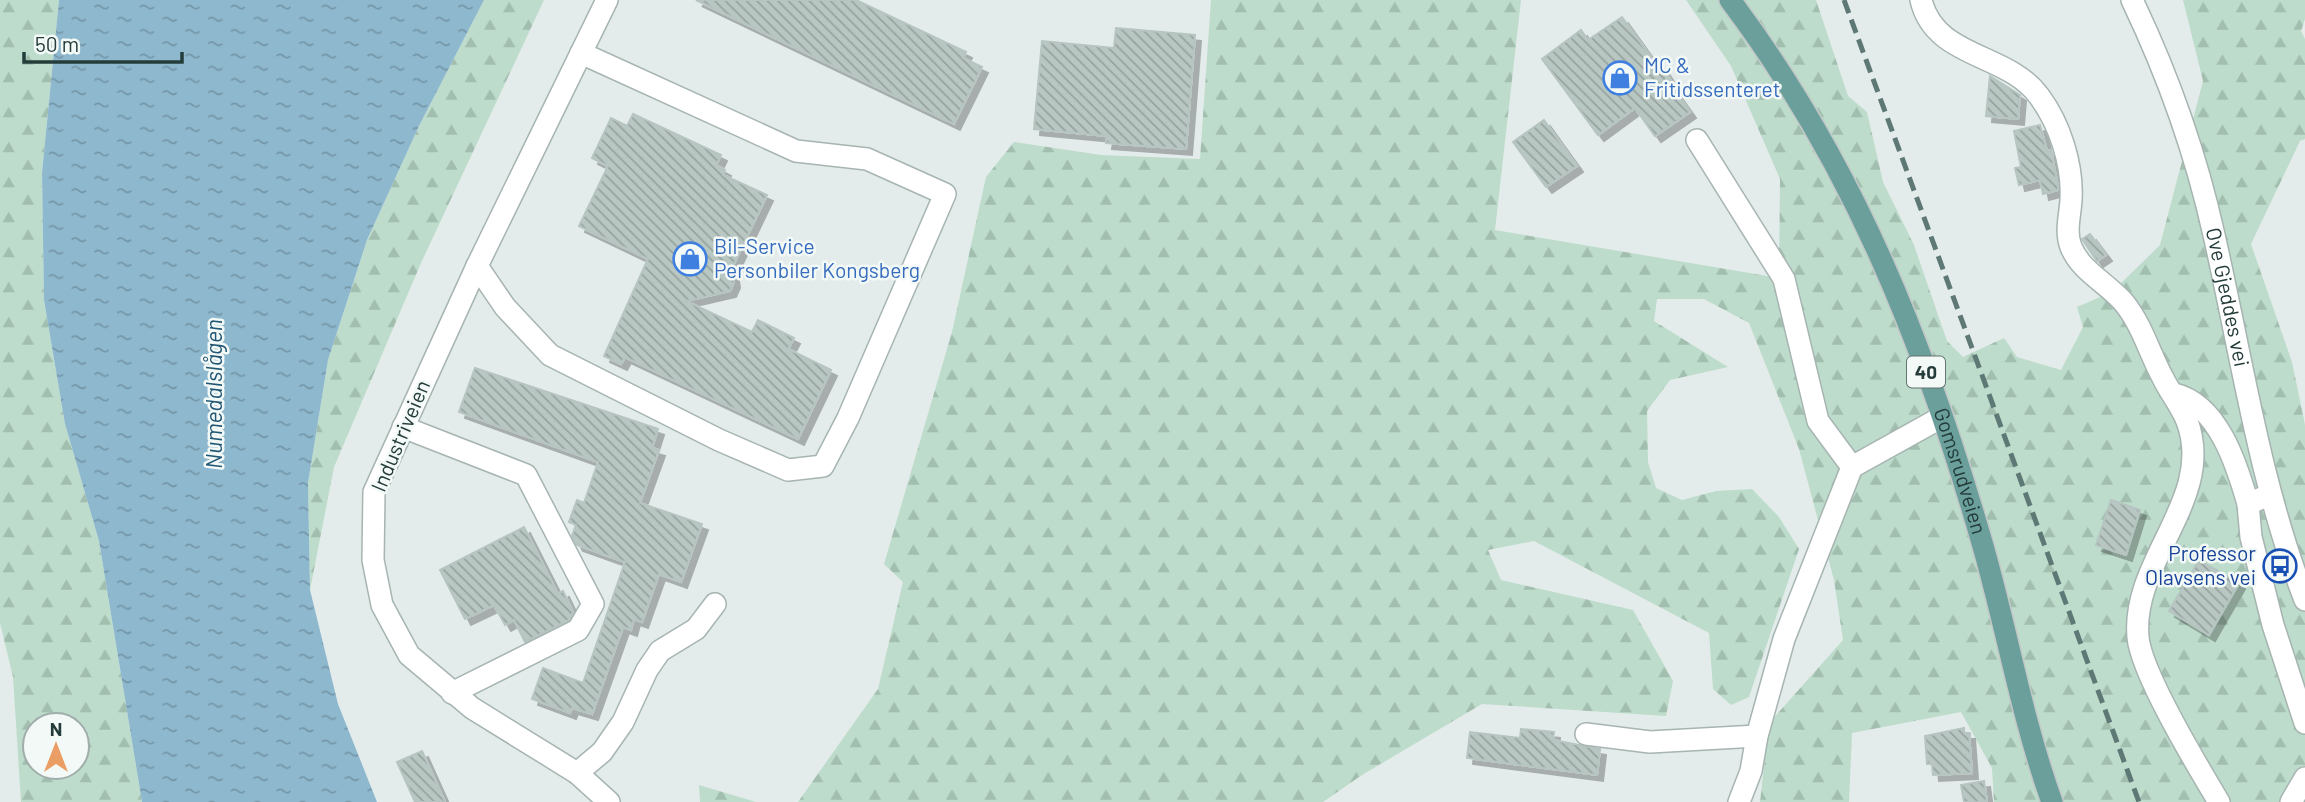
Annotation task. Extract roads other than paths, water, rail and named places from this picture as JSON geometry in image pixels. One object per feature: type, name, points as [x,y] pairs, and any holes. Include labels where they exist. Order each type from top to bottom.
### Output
[{"type":"main road","name":"Gomsrudveien","points":[[1730,0],[1780,69],[1858,203],[1909,325],[1942,417],[1983,547],[2050,802]]},
{"type":"street","name":"Industriveien","points":[[607,0],[477,265],[374,492],[373,560],[382,605],[409,655],[452,693],[577,773],[600,791],[609,802]]},
{"type":"street","points":[[1921,0],[1928,19],[1947,41],[2020,74],[2042,99],[2064,146],[2070,171],[2068,230],[2071,248],[2083,265],[2123,301],[2136,318],[2164,381],[2174,394],[2192,438],[2191,482],[2141,598],[2138,638],[2150,674],[2219,802]]},
{"type":"street","name":"Ove Gjeddes vei","points":[[2132,0],[2160,62],[2194,159],[2214,234],[2269,495],[2305,600]]},
{"type":"street","points":[[477,265],[505,307],[550,355],[719,440],[788,470],[823,466],[848,418],[945,194],[867,159],[796,151],[581,53]]},
{"type":"street","points":[[1697,140],[1784,279],[1818,421],[1852,467]]},
{"type":"street","points":[[2174,394],[2194,401],[2217,430],[2235,465],[2248,504],[2251,537],[2266,600],[2305,723]]},
{"type":"street","points":[[1739,802],[1751,771],[1757,736],[1784,639],[1852,467],[1942,417]]},
{"type":"street","points":[[402,427],[526,475],[593,604],[578,630],[452,693]]},
{"type":"street","points":[[2248,504],[2269,495]]},
{"type":"street","points":[[577,773],[602,752],[616,732],[647,670],[660,651],[696,629],[715,604]]},
{"type":"street","points":[[1587,734],[1650,742],[1757,736]]},
{"type":"street","points":[[2291,802],[2305,778]]},
{"type":"water","name":"Numedalslågen","points":[[59,0],[484,0],[419,126],[367,240],[328,360],[308,483],[310,590],[338,704],[377,802],[142,802],[99,541],[65,424],[44,300],[42,173]]},
{"type":"railway","points":[[1844,0],[2139,802]]},
{"type":"place","name":"MC & Fritidssenteret","points":[[1620,78]]},
{"type":"place","name":"Bil-Service Personbiler Kongsberg","points":[[690,259]]},
{"type":"place","name":"Professor Olavsens vei","points":[[2280,566]]}]
